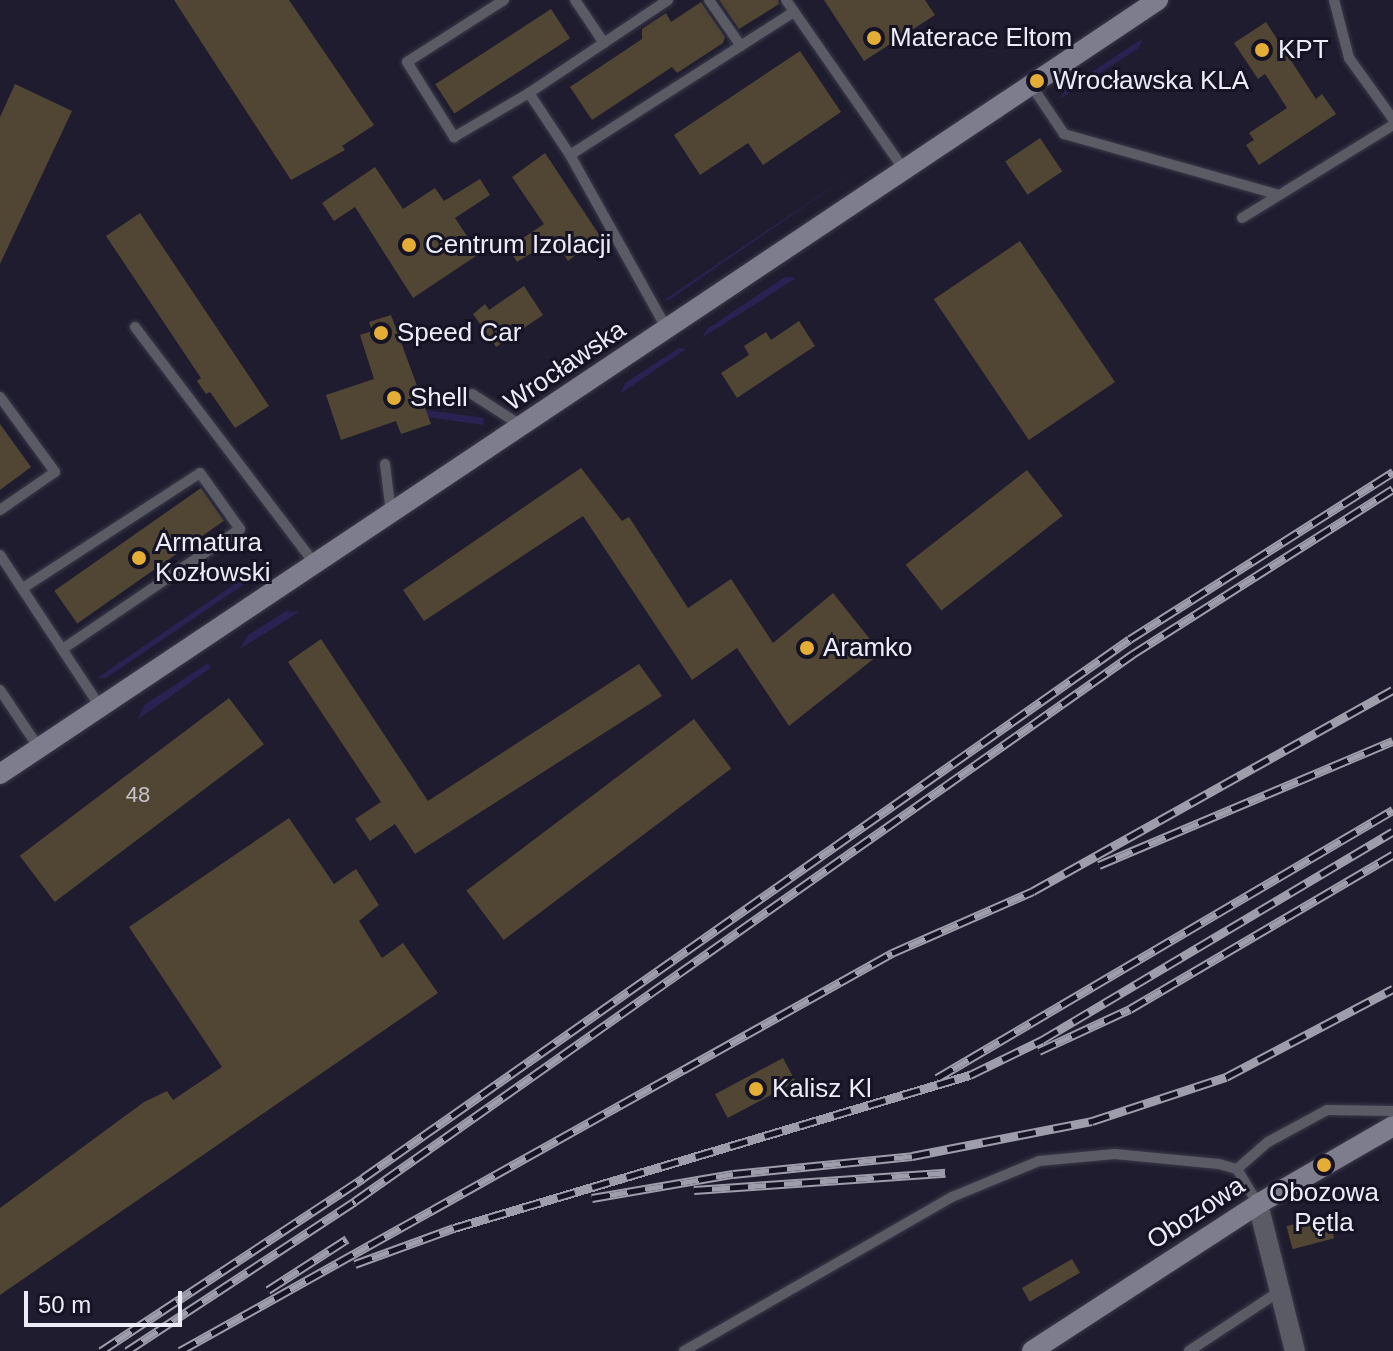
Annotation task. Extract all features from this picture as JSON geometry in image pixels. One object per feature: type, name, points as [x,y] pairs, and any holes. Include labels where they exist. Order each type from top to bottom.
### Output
[{"type":"street","name":"Wrocławska","points":[[0,774],[1158,0]]},
{"type":"street","name":"Obozowa","points":[[1033,1351],[1258,1204],[1393,1126]]},
{"type":"street","points":[[1258,1204],[1295,1351]]},
{"type":"lane","points":[[504,0],[407,62],[454,137],[529,93],[668,0]]},
{"type":"lane","points":[[575,0],[604,43]]},
{"type":"lane","points":[[709,0],[741,46]]},
{"type":"lane","points":[[786,0],[904,170]]},
{"type":"lane","points":[[1334,0],[1349,58],[1393,119]]},
{"type":"lane","points":[[570,155],[794,12]]},
{"type":"lane","points":[[1031,85],[1064,134],[1279,195]]},
{"type":"lane","points":[[529,93],[570,155],[667,329]]},
{"type":"lane","points":[[1242,218],[1393,125]]},
{"type":"lane","points":[[135,327],[315,564]]},
{"type":"lane","points":[[472,394],[522,426]]},
{"type":"lane","points":[[0,397],[55,472],[0,510]]},
{"type":"lane","points":[[385,464],[391,513]]},
{"type":"lane","points":[[23,588],[200,473],[240,529],[63,649]]},
{"type":"lane","points":[[0,555],[101,708]]},
{"type":"lane","points":[[2,697],[39,748]]},
{"type":"lane","points":[[1237,1169],[1268,1142],[1327,1110],[1393,1111]]},
{"type":"lane","points":[[684,1351],[903,1224],[1018,1166],[1115,1154],[1189,1158],[1237,1169],[1258,1204]]},
{"type":"lane","points":[[1189,1351],[1280,1291]]},
{"type":"shaded area","points":[[1143,38],[1139,48],[1060,99],[1065,90]]},
{"type":"shaded area","points":[[869,162],[669,300],[664,300]]},
{"type":"shaded area","points":[[785,277],[796,278],[702,338],[707,329]]},
{"type":"shaded area","points":[[679,348],[686,349],[620,394],[625,383]]},
{"type":"shaded area","points":[[383,404],[484,418],[483,425],[382,411]]},
{"type":"shaded area","points":[[255,570],[255,577],[106,678],[97,678]]},
{"type":"shaded area","points":[[286,611],[299,612],[240,649],[248,635]]},
{"type":"shaded area","points":[[208,663],[211,668],[138,719],[144,705]]},
{"type":"building","points":[[174,0],[289,0],[374,125],[342,146],[345,150],[291,180]]},
{"type":"building","points":[[719,0],[778,0],[779,4],[739,29]]},
{"type":"building","name":"Materace Eltom","points":[[824,0],[925,0],[935,15],[864,61]]},
{"type":"building","points":[[701,2],[725,37],[723,43],[677,73],[672,67],[592,120],[570,87],[642,39],[642,29],[666,13],[671,22]]},
{"type":"building","points":[[551,9],[570,38],[454,114],[435,84]]},
{"type":"building","points":[[1266,22],[1316,99],[1322,94],[1336,114],[1259,165],[1246,145],[1254,140],[1249,133],[1287,108],[1265,74],[1258,79],[1234,43]]},
{"type":"building","points":[[800,51],[841,112],[763,165],[748,143],[700,175],[674,135]]},
{"type":"building","points":[[15,84],[72,111],[0,264],[0,117]]},
{"type":"building","points":[[1040,138],[1062,171],[1028,195],[1005,161]]},
{"type":"building","points":[[545,153],[600,236],[568,261],[554,239],[517,262],[508,248],[544,224],[512,177]]},
{"type":"building","name":"Centrum Izolacji","points":[[375,167],[403,209],[435,188],[444,201],[480,179],[490,195],[455,218],[479,254],[413,298],[355,207],[334,221],[322,203]]},
{"type":"building","points":[[140,213],[269,406],[235,428],[210,392],[206,394],[197,381],[201,378],[106,236]]},
{"type":"building","points":[[1020,241],[1115,382],[1029,440],[934,299]]},
{"type":"building","points":[[524,286],[543,315],[496,347],[473,314],[485,304],[489,310]]},
{"type":"building","points":[[391,315],[431,424],[401,434],[396,421],[341,440],[326,395],[374,379],[360,335],[372,331],[369,322]]},
{"type":"building","points":[[799,321],[815,346],[737,398],[721,373],[749,355],[744,346],[766,332],[771,340]]},
{"type":"building","points":[[0,424],[31,467],[0,490]]},
{"type":"building","points":[[581,468],[622,521],[629,517],[688,608],[731,579],[773,643],[833,593],[881,653],[789,726],[737,648],[692,680],[583,516],[424,621],[403,590]]},
{"type":"building","points":[[1027,470],[1063,516],[941,611],[906,565]]},
{"type":"building","points":[[201,488],[224,521],[77,623],[54,591]]},
{"type":"building","points":[[321,639],[428,801],[639,664],[662,696],[415,854],[395,824],[370,841],[355,819],[381,802],[288,662]]},
{"type":"building","points":[[229,698],[264,744],[55,902],[20,856]]},
{"type":"building","points":[[694,719],[731,769],[504,940],[466,891]]},
{"type":"building","points":[[289,818],[334,884],[356,869],[379,905],[359,921],[382,958],[403,943],[438,993],[0,1295],[0,1208],[144,1102],[167,1091],[173,1100],[222,1067],[129,927]]},
{"type":"building","name":"Kalisz Kl","points":[[783,1058],[796,1082],[728,1118],[715,1094]]},
{"type":"building","points":[[1328,1215],[1334,1238],[1293,1249],[1286,1226]]},
{"type":"building","points":[[1072,1259],[1080,1273],[1030,1302],[1022,1288]]},
{"type":"railway","points":[[101,1351],[363,1178],[1130,639],[1393,472]]},
{"type":"railway","points":[[127,1351],[355,1201],[1133,654],[1393,489]]},
{"type":"railway","points":[[180,1351],[892,953],[1033,891],[1393,690]]},
{"type":"railway","points":[[1099,865],[1393,741]]},
{"type":"railway","points":[[937,1078],[1393,810]]},
{"type":"railway","points":[[355,1264],[454,1228],[970,1075],[1042,1040],[1393,832]]},
{"type":"railway","points":[[1039,1051],[1130,1009],[1393,855]]},
{"type":"railway","points":[[592,1198],[733,1174],[912,1156],[1092,1121],[1226,1077],[1393,989]]},
{"type":"railway","points":[[694,1190],[945,1173]]},
{"type":"railway","points":[[268,1290],[347,1239]]},
{"type":"place","name":"Materace Eltom","points":[[874,38]]},
{"type":"place","name":"KPT","points":[[1262,50]]},
{"type":"place","name":"Wrocławska KLA","points":[[1037,81]]},
{"type":"place","name":"Centrum Izolacji","points":[[409,245]]},
{"type":"place","name":"Speed Car","points":[[381,333]]},
{"type":"place","name":"Shell","points":[[394,398]]},
{"type":"place","name":"Armatura Kozłowski","points":[[139,558]]},
{"type":"place","name":"Aramko","points":[[807,648]]},
{"type":"place","name":"Kalisz Kl","points":[[756,1089]]},
{"type":"place","name":"Obozowa Pętla","points":[[1324,1165]]}]
